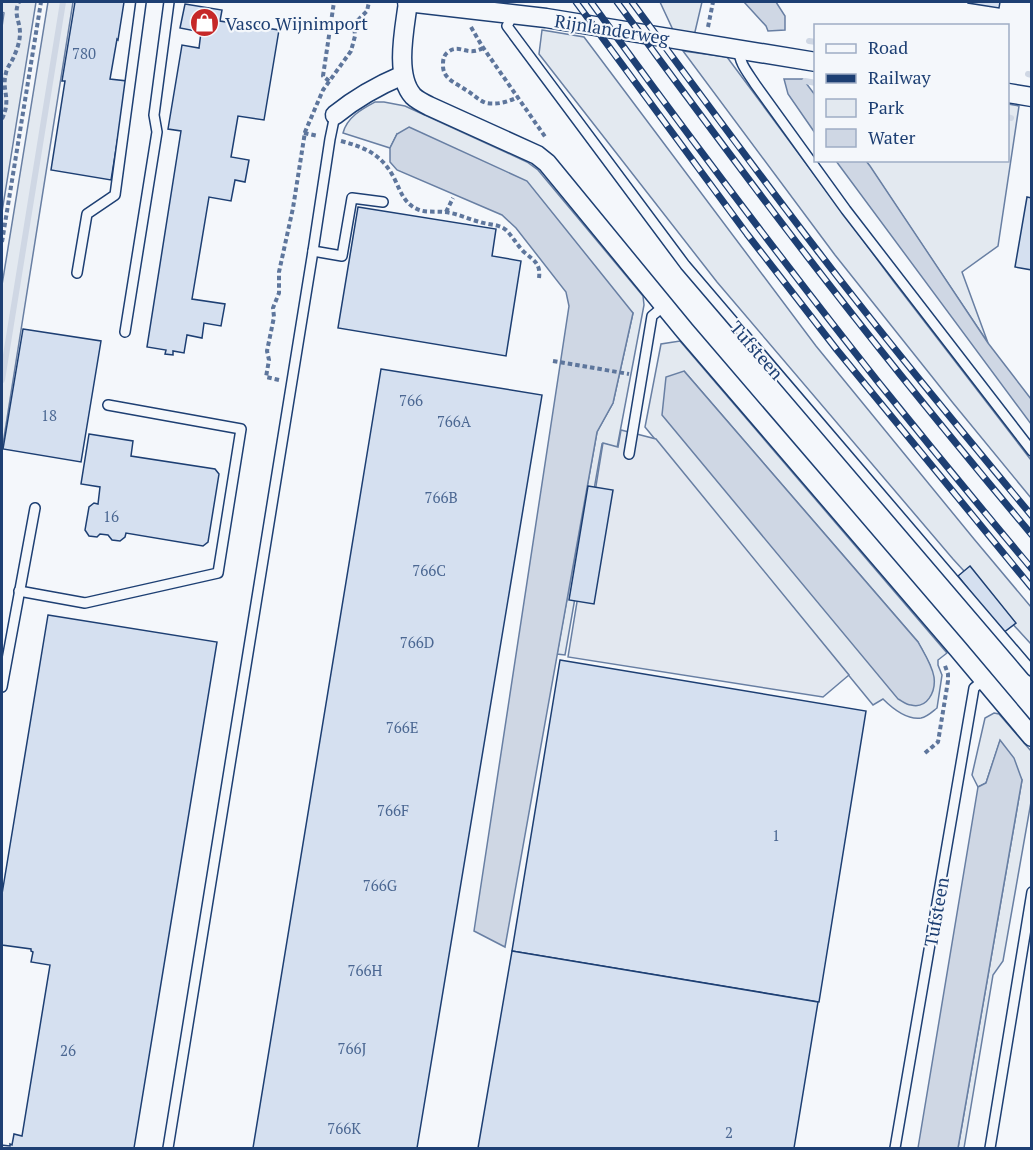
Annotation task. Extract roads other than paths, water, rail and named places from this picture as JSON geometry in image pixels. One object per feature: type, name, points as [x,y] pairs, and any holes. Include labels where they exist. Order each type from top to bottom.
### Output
[{"type":"street","name":"Rijnlanderweg","points":[[407,2],[555,19],[814,62]]},
{"type":"street","points":[[407,2],[403,75],[407,89],[414,98],[537,155],[547,163],[664,306],[1032,737]]},
{"type":"street","points":[[335,115],[371,89],[403,75]]},
{"type":"street","points":[[1009,93],[1032,97]]},
{"type":"lane","points":[[77,273],[87,214],[115,195],[141,2]]},
{"type":"lane","points":[[125,332],[158,132],[154,115],[169,2]]},
{"type":"lane","name":"Tufsteen","points":[[513,15],[507,26],[685,266],[1032,671]]},
{"type":"lane","points":[[739,50],[739,56],[748,74],[840,201],[1032,451]]},
{"type":"lane","points":[[168,1149],[335,115]]},
{"type":"lane","points":[[313,251],[342,256],[352,198],[383,202]]},
{"type":"lane","points":[[629,454],[652,316],[664,306]]},
{"type":"lane","points":[[19,591],[85,603],[218,573],[241,429],[108,405]]},
{"type":"lane","points":[[2,687],[4,654],[35,507]]},
{"type":"lane","name":"Tufsteen","points":[[895,1149],[974,688],[984,680]]},
{"type":"lane","points":[[990,1149],[1032,892]]},
{"type":"water","points":[[744,2],[776,2],[785,16],[785,30],[768,31]]},
{"type":"water","points":[[784,79],[803,79],[814,94],[814,132],[788,94]]},
{"type":"water","points":[[409,127],[527,181],[633,313],[613,403],[597,432],[505,947],[474,931],[569,306],[566,292],[516,228],[502,215],[397,170],[390,162],[390,148],[397,134]]},
{"type":"water","points":[[837,162],[867,162],[870,166],[988,343],[1031,399],[1031,424]]},
{"type":"water","points":[[684,371],[918,642],[934,677],[934,688],[926,702],[917,706],[906,704],[898,699],[662,415],[666,377]]},
{"type":"water","points":[[1000,740],[1014,758],[1022,780],[958,1148],[918,1148],[978,787],[986,783]]},
{"type":"waterway","points":[[2,380],[63,2]]},
{"type":"waterway","points":[[809,41],[814,42]]},
{"type":"waterway","points":[[1028,74],[1032,75]]},
{"type":"waterway","points":[[805,81],[814,83]]},
{"type":"railway","points":[[576,2],[747,234],[837,350],[1032,588]]},
{"type":"railway","points":[[591,2],[733,194],[842,336],[1032,569]]},
{"type":"railway","points":[[617,2],[834,291],[1032,535]]},
{"type":"railway","points":[[632,2],[843,284],[1032,516]]},
{"type":"place","name":"Vasco Wijnimport","points":[[204,23]]}]
